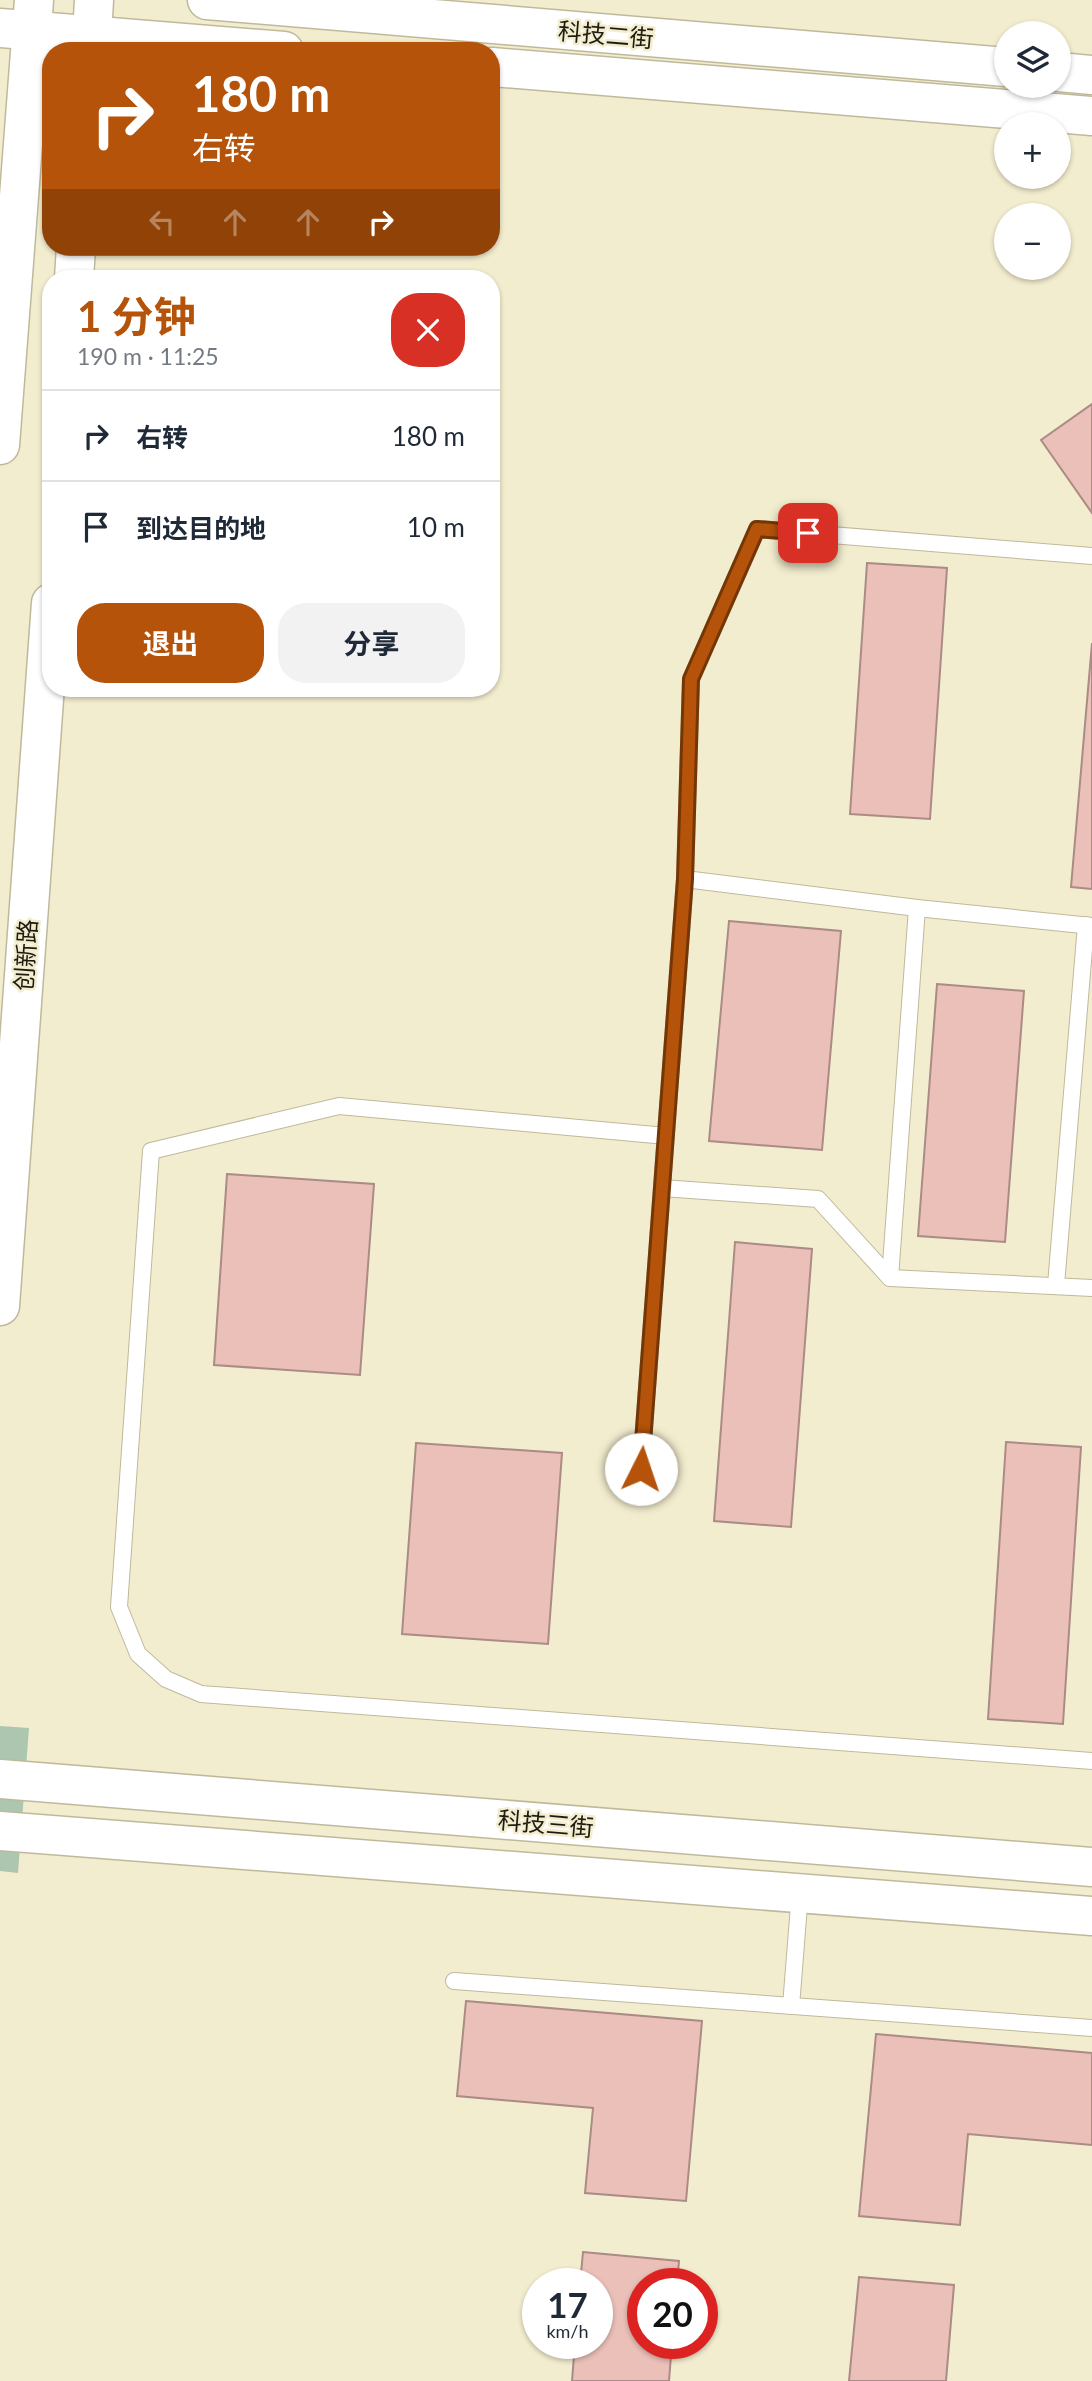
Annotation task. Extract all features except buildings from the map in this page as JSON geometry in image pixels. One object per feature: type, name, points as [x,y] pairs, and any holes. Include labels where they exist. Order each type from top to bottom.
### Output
[{"type":"main road","name":"科技二街","points":[[206,0],[994,67]]},
{"type":"main road","points":[[0,445],[22,20],[205,42]]},
{"type":"main road","name":"科技二街","points":[[500,68],[1092,116]]},
{"type":"main road","points":[[1071,73],[1092,75]]},
{"type":"main road","name":"创新路","points":[[0,1306],[44,697]]},
{"type":"main road","name":"科技三街","points":[[0,1779],[1092,1867]]},
{"type":"main road","name":"科技三街","points":[[0,1830],[1092,1916]]},
{"type":"lane","points":[[641,1469],[685,879],[691,679],[757,529],[1092,556]]},
{"type":"lane","points":[[685,879],[916,908],[1089,926],[1056,1285]]},
{"type":"lane","points":[[890,1278],[916,908]]},
{"type":"lane","points":[[666,1136],[339,1106],[151,1151],[119,1607],[138,1654],[166,1679],[201,1695],[1092,1761]]},
{"type":"lane","points":[[662,1188],[818,1199],[890,1278],[1092,1288]]},
{"type":"lane","points":[[791,2006],[800,1893]]},
{"type":"lane","points":[[454,1981],[1092,2028]]},
{"type":"green space","points":[[0,1726],[29,1728],[18,1873],[0,1871]]},
{"type":"route","points":[[641,1469],[685,879],[691,679],[757,529],[808,533]]}]
